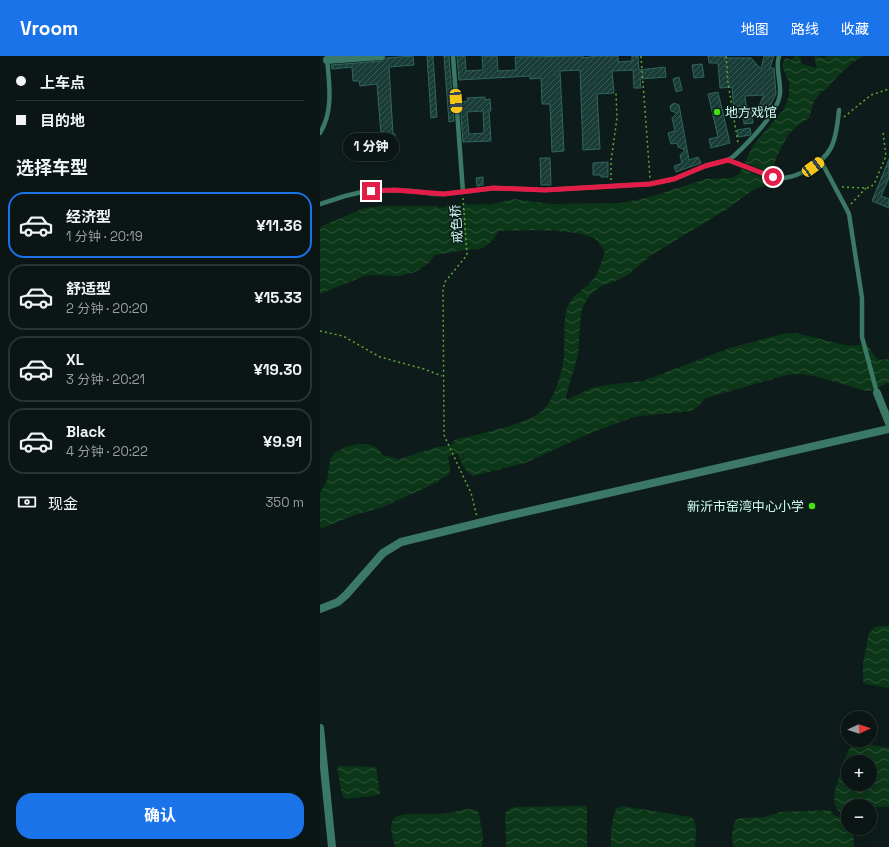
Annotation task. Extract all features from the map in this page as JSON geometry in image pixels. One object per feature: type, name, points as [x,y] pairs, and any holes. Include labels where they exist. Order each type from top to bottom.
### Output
[{"type":"street","points":[[327,58],[381,56]]},
{"type":"street","points":[[877,393],[889,423]]},
{"type":"street","points":[[320,609],[338,602],[383,553],[401,542],[889,429]]},
{"type":"street","points":[[320,728],[332,847]]},
{"type":"lane","points":[[453,56],[463,192]]},
{"type":"lane","points":[[320,204],[362,192],[395,190],[435,194],[494,188],[545,190],[650,184],[674,179],[705,166],[728,160],[741,149],[771,115],[779,101],[780,86],[777,62],[778,56]]},
{"type":"lane","points":[[320,133],[328,115],[329,101],[327,58]]},
{"type":"lane","points":[[728,160],[773,177],[785,178],[795,176],[813,167],[831,150],[835,140],[839,110]]},
{"type":"lane","points":[[821,161],[849,214],[862,298],[862,337],[877,393]]},
{"type":"path","points":[[641,56],[650,184]]},
{"type":"path","points":[[726,56],[728,84],[734,124],[737,140],[741,149]]},
{"type":"path","points":[[838,122],[871,95],[889,89]]},
{"type":"path","points":[[612,186],[611,161],[617,118],[616,93]]},
{"type":"path","points":[[847,209],[866,188],[875,182],[886,156],[882,132]]},
{"type":"path","points":[[835,186],[866,188]]},
{"type":"path","name":"戒色桥","points":[[442,376],[443,289],[445,282],[467,255],[463,192]]},
{"type":"path","points":[[320,331],[343,336],[380,357],[424,369],[442,376],[444,435],[471,493],[478,523]]},
{"type":"water","points":[[795,56],[799,56],[802,64],[817,68],[814,57],[816,56],[823,58],[828,56],[864,56],[853,62],[833,81],[828,88],[821,92],[814,101],[809,118],[788,135],[776,158],[770,181],[767,185],[754,189],[727,209],[650,256],[628,275],[601,286],[591,294],[581,312],[578,355],[566,396],[567,399],[591,388],[643,381],[730,348],[786,333],[796,333],[849,346],[866,344],[875,357],[879,360],[889,359],[889,382],[872,391],[866,391],[814,376],[801,374],[787,375],[706,398],[697,407],[690,411],[631,418],[593,432],[525,463],[473,476],[465,469],[457,453],[448,457],[450,471],[447,476],[438,482],[383,507],[355,515],[320,529],[320,493],[327,481],[330,460],[334,453],[348,446],[368,444],[377,448],[383,455],[399,459],[437,447],[452,445],[454,440],[488,432],[526,420],[543,410],[553,395],[562,368],[567,308],[571,300],[594,279],[605,252],[595,239],[587,235],[549,230],[499,231],[488,245],[480,249],[435,255],[430,262],[415,272],[399,276],[367,275],[320,294],[320,227],[364,208],[384,206],[438,206],[438,208],[446,207],[446,205],[492,204],[514,199],[551,204],[620,203],[646,198],[706,179],[731,178],[739,174],[754,144],[784,109],[789,96],[789,82],[782,66],[785,58],[791,60]]},
{"type":"water","points":[[889,626],[889,688],[865,684],[863,681],[863,663],[869,633],[875,627]]},
{"type":"water","points":[[877,746],[889,748],[889,807],[877,807],[877,799],[841,799],[841,813],[837,809],[834,797],[841,771],[841,791],[877,791],[877,755],[847,754],[850,747],[877,747]]},
{"type":"water","points":[[337,767],[376,767],[380,793],[378,795],[345,799],[342,794]]},
{"type":"water","points":[[587,806],[587,847],[506,847],[505,816],[506,811],[509,809],[515,807]]},
{"type":"water","points":[[622,806],[691,817],[696,827],[695,847],[611,847],[612,824],[615,811]]},
{"type":"water","points":[[467,809],[476,810],[479,813],[483,837],[482,847],[395,847],[391,828],[394,818],[416,814],[442,814]]},
{"type":"water","points":[[830,810],[834,815],[841,818],[841,835],[853,835],[854,847],[735,847],[733,845],[732,836],[736,820],[740,818],[764,817],[781,812]]},
{"type":"pier","points":[[743,162],[774,174],[772,181],[740,168]]},
{"type":"building","points":[[413,56],[414,65],[389,67],[393,134],[395,134],[396,144],[376,145],[376,135],[381,134],[377,84],[360,86],[359,81],[353,81],[352,67],[332,69],[331,65],[381,61],[386,58]]},
{"type":"building","points":[[427,56],[433,56],[437,117],[431,118]]},
{"type":"building","points":[[444,56],[449,56],[454,121],[449,122]]},
{"type":"building","points":[[457,56],[465,56],[466,71],[483,70],[482,56],[497,56],[498,71],[516,70],[515,57],[583,56],[583,58],[618,56],[618,62],[632,61],[632,56],[638,56],[639,70],[665,67],[666,77],[640,79],[641,88],[634,88],[633,70],[612,71],[614,93],[597,94],[600,149],[583,150],[580,70],[560,71],[564,151],[552,152],[550,104],[542,104],[541,78],[530,79],[530,76],[459,80]]},
{"type":"building","points":[[708,56],[724,56],[724,58],[751,58],[761,69],[764,56],[774,56],[770,68],[774,68],[776,94],[766,114],[757,110],[764,95],[745,96],[747,111],[734,113],[732,87],[720,88],[718,63],[709,63]]},
{"type":"building","points":[[702,64],[704,77],[694,78],[692,65]]},
{"type":"building","points":[[679,77],[682,90],[676,92],[673,79]]},
{"type":"building","points":[[718,92],[730,143],[711,148],[709,139],[718,137],[708,94]]},
{"type":"building","points":[[485,97],[485,100],[490,99],[491,111],[489,111],[491,141],[463,142],[460,102],[468,101],[467,98]],"holes":[[[483,111],[484,133],[469,134],[467,112]]]},
{"type":"building","points":[[674,103],[679,105],[689,160],[698,157],[701,163],[676,172],[674,166],[682,163],[680,155],[685,150],[678,147],[677,143],[671,144],[668,133],[675,131],[672,118],[677,113],[671,111],[670,106]]},
{"type":"building","points":[[751,112],[753,123],[744,124],[743,113]]},
{"type":"building","points":[[750,128],[750,135],[738,137],[737,130]]},
{"type":"building","points":[[540,158],[550,158],[551,185],[541,185]]},
{"type":"building","points":[[889,159],[889,178],[881,196],[889,199],[889,208],[872,201]]},
{"type":"building","points":[[608,162],[608,177],[593,175],[593,163]]},
{"type":"building","points":[[483,177],[483,185],[477,186],[476,178]]},
{"type":"place","name":"地方戏馆","points":[[717,112]]},
{"type":"place","name":"新沂市窑湾中心小学","points":[[812,506]]},
{"type":"route","points":[[371,191],[395,190],[444,194],[494,188],[545,190],[650,184],[674,179],[705,166],[728,160],[773,177]]}]
